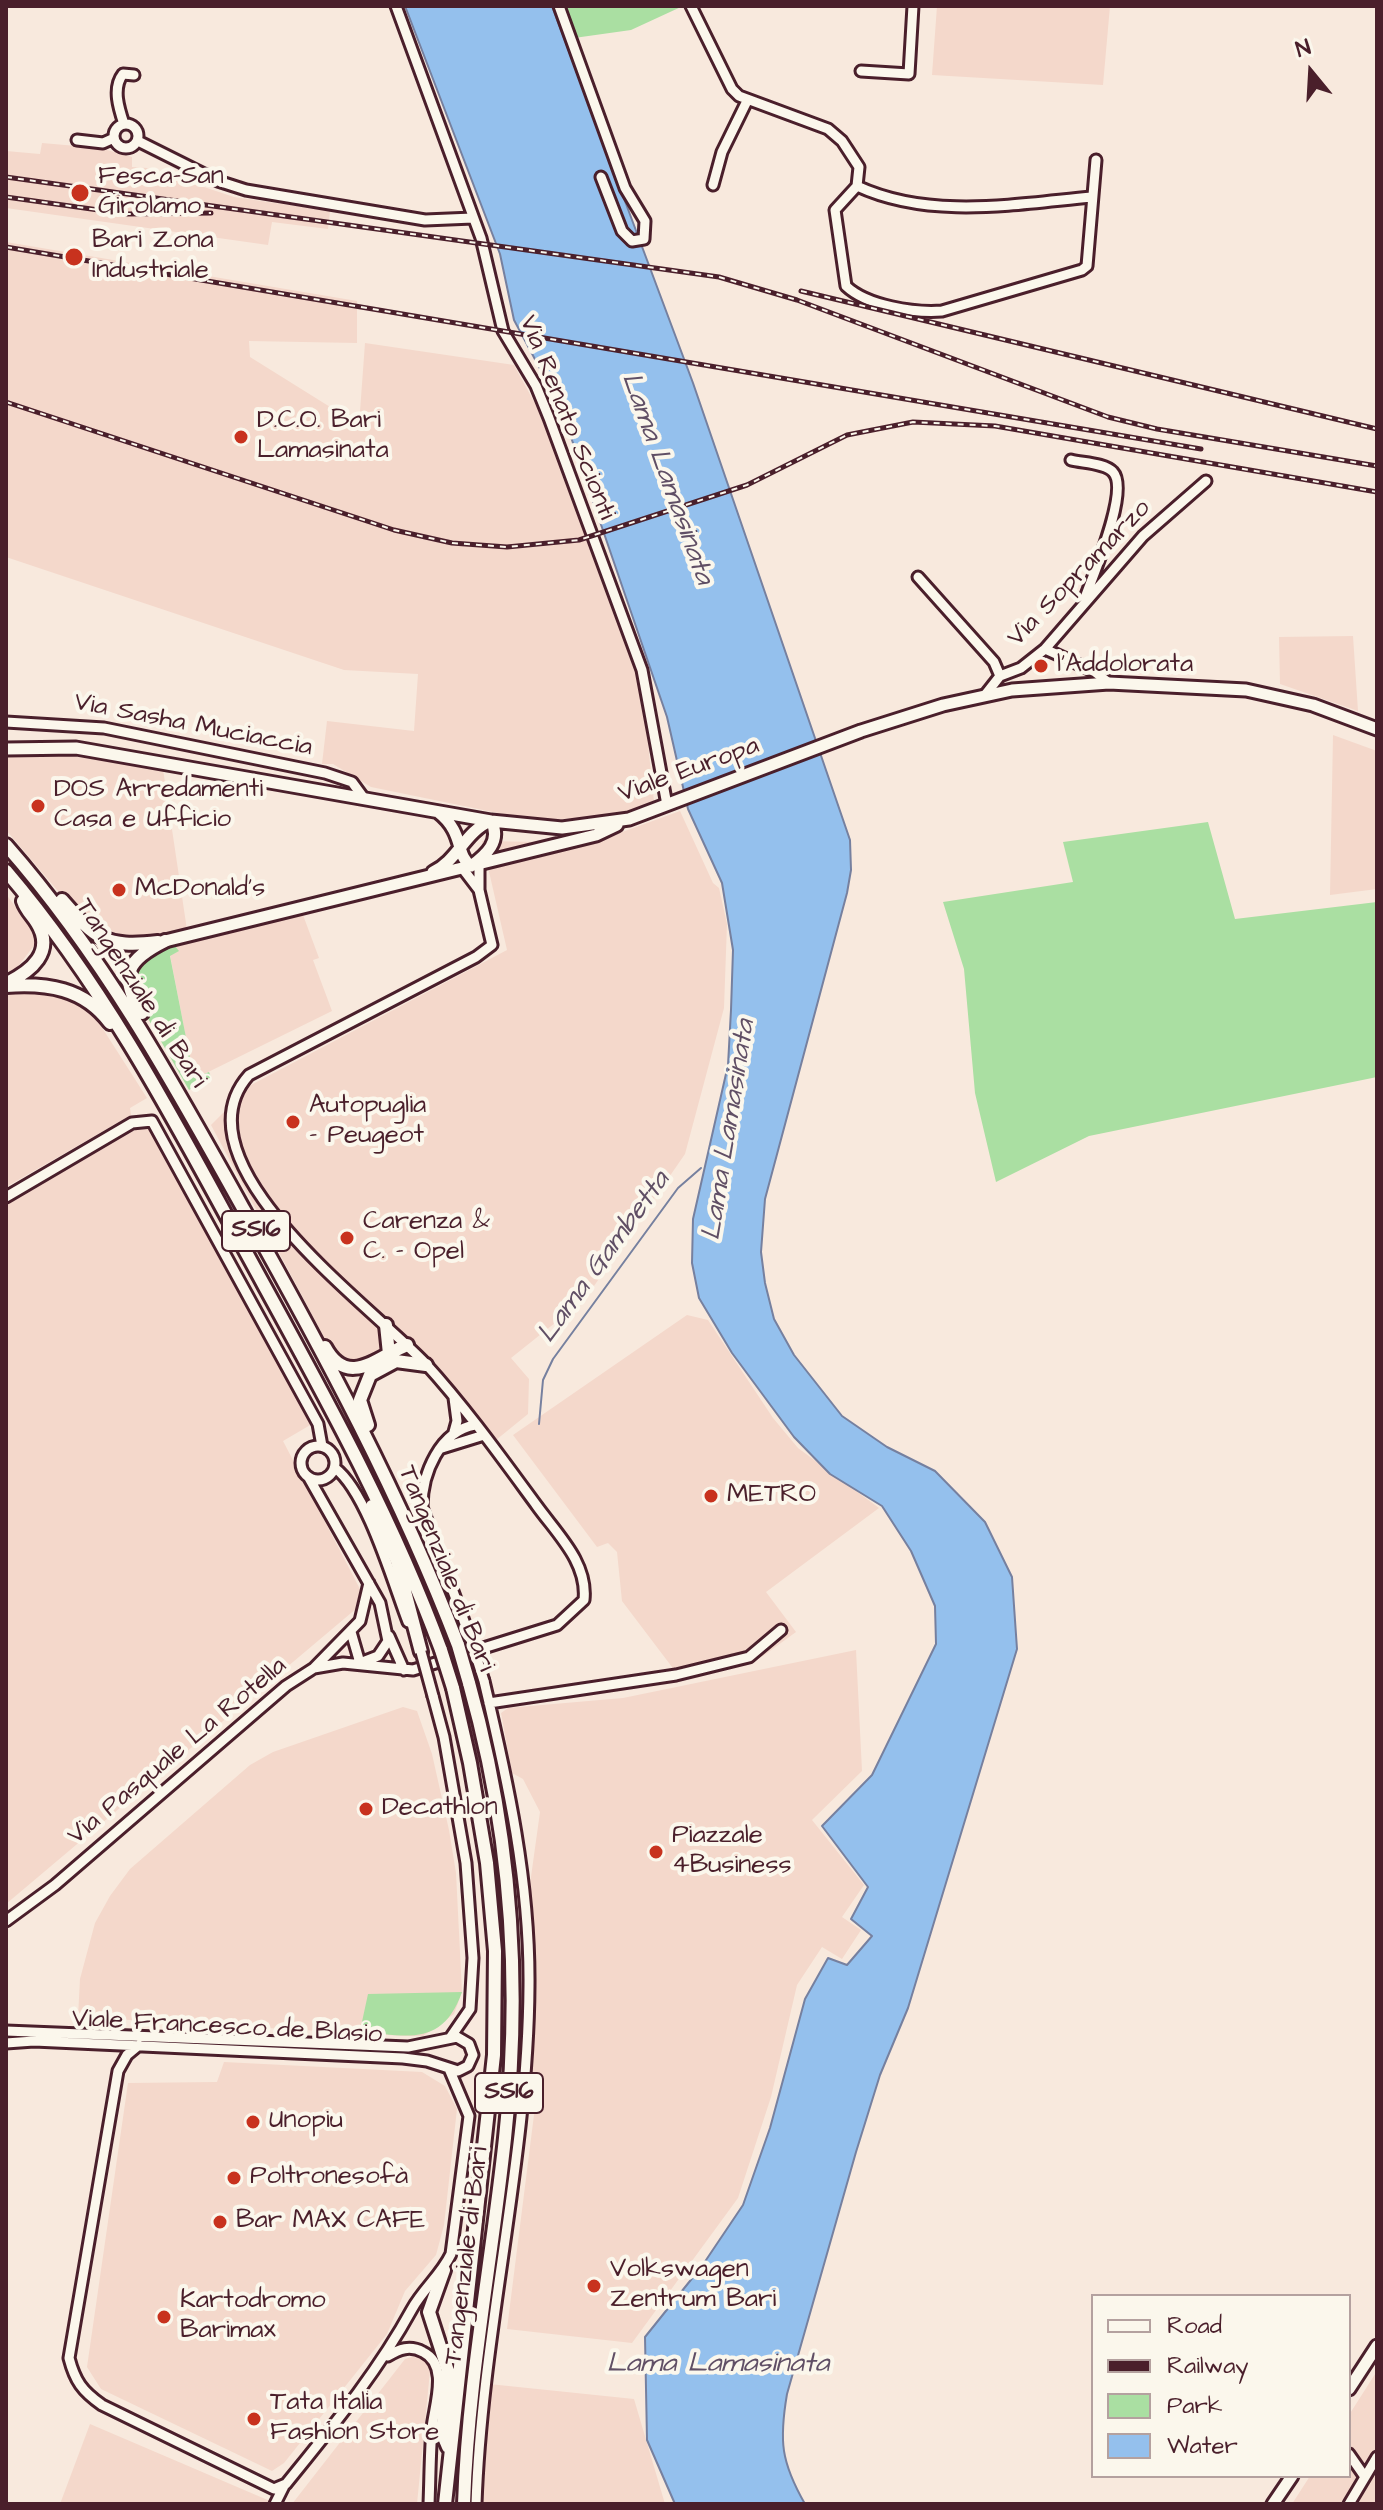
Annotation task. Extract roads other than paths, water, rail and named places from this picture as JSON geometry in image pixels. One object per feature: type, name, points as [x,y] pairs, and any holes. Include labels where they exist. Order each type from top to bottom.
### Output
[{"type":"highway","name":"Tangenziale di Bari","points":[[6,845],[30,871],[119,993],[288,1289],[408,1521],[458,1645],[469,1683],[501,1825],[510,1895],[513,1981],[505,2136],[466,2447],[464,2504]]},
{"type":"highway","name":"Tangenziale di Bari","points":[[6,871],[80,966],[140,1059],[368,1479],[404,1554],[453,1688],[487,1863],[495,1951],[490,2099],[445,2504]]},
{"type":"highway","points":[[30,871],[95,936],[111,943],[128,945],[165,941]]},
{"type":"highway","points":[[6,985],[30,970],[37,962],[43,944],[19,886]]},
{"type":"highway","points":[[165,941],[138,957],[127,980],[134,1001],[185,1087],[198,1127]]},
{"type":"highway","points":[[6,985],[43,985],[84,998],[109,1020],[128,1052],[140,1059]]},
{"type":"highway","points":[[288,1289],[328,1354],[338,1362],[355,1368],[371,1366],[393,1357],[403,1358],[407,1345]]},
{"type":"highway","points":[[386,1325],[393,1357]]},
{"type":"highway","points":[[393,1357],[426,1365]]},
{"type":"highway","points":[[376,1458],[375,1438],[361,1412],[361,1390],[377,1369],[393,1357]]},
{"type":"highway","points":[[368,1479],[369,1501],[397,1561],[421,1652]]},
{"type":"highway","points":[[444,2270],[429,2312],[448,2371],[442,2433],[449,2449]]},
{"type":"main road","name":"Viale Europa","points":[[6,749],[76,748],[491,821],[562,828],[629,819],[823,744],[985,695],[1109,683],[1210,686],[1278,695],[1377,729]]},
{"type":"main road","points":[[437,811],[453,823],[463,857],[471,867]]},
{"type":"main road","points":[[165,941],[596,835],[629,819]]},
{"type":"main road","points":[[428,874],[453,859],[477,828],[491,821],[495,828],[491,847],[471,867]]},
{"type":"main road","points":[[1351,2386],[1377,2346]]},
{"type":"main road","points":[[1273,2504],[1291,2478]]},
{"type":"street","name":"Via Renato Scionti","points":[[396,6],[473,218],[493,279],[503,331],[536,386],[642,670],[671,803]]},
{"type":"street","points":[[559,6],[625,188],[645,221],[644,239],[632,241],[622,231],[601,177]]},
{"type":"street","points":[[691,6],[732,89],[747,101],[828,129],[853,154],[859,167],[857,186],[835,210],[846,286],[864,298],[926,313],[942,311],[1082,270],[1087,266],[1096,160]]},
{"type":"street","points":[[861,71],[909,74],[913,6]]},
{"type":"street","points":[[134,75],[123,74],[117,83],[118,107],[124,124],[136,129],[138,141]]},
{"type":"street","points":[[713,185],[722,152],[747,101]]},
{"type":"street","points":[[114,138],[115,131],[124,124]]},
{"type":"street","points":[[114,138],[124,149],[138,141]]},
{"type":"street","points":[[77,140],[103,143],[114,138]]},
{"type":"street","points":[[138,141],[218,181],[246,190],[425,220],[473,218]]},
{"type":"street","points":[[857,186],[924,205],[998,206],[1092,197]]},
{"type":"street","points":[[1071,460],[1109,468],[1116,474],[1118,487],[1107,541],[1083,605]]},
{"type":"street","name":"Via Sopramarzo","points":[[985,695],[1000,676],[1021,668],[1045,649],[1143,536],[1206,481]]},
{"type":"street","points":[[918,577],[994,662],[1000,676]]},
{"type":"street","points":[[1045,649],[1095,672],[1109,683]]},
{"type":"street","name":"Via Sasha Muciaccia","points":[[6,722],[104,728],[325,773],[352,782],[363,797]]},
{"type":"street","points":[[471,867],[479,890]]},
{"type":"street","points":[[471,867],[479,890]]},
{"type":"street","name":"Via Pasquale La Rotella","points":[[6,1921],[55,1885],[286,1686],[314,1668],[360,1663],[413,1670],[557,1625],[584,1600],[586,1584],[575,1558],[484,1435],[407,1345],[293,1240],[233,1144],[229,1127],[230,1106],[238,1087],[255,1071],[487,951],[493,937],[479,890]]},
{"type":"street","points":[[6,1197],[143,1119],[158,1127],[318,1424],[322,1446],[335,1457],[335,1468],[325,1479],[322,1498]]},
{"type":"street","points":[[454,1398],[457,1421],[454,1432],[430,1465],[422,1488],[422,1507],[484,1681],[512,1795],[521,1859],[530,1985],[513,2198],[487,2371],[476,2504]]},
{"type":"street","points":[[454,1432],[475,1425]]},
{"type":"street","points":[[442,1448],[484,1435]]},
{"type":"street","points":[[322,1446],[311,1447],[303,1454],[301,1464],[380,1603],[404,1670]]},
{"type":"street","points":[[272,2504],[385,2358],[417,2301],[444,2270],[456,2234],[469,2116],[439,2058],[446,2040],[470,2009],[473,1958],[466,1863],[444,1737],[421,1652],[376,1537],[347,1478],[335,1468]]},
{"type":"street","points":[[309,1478],[325,1479]]},
{"type":"street","points":[[314,1668],[360,1621],[369,1583]]},
{"type":"street","points":[[351,1632],[360,1663],[384,1650],[387,1627]]},
{"type":"street","points":[[489,1703],[676,1675],[749,1657],[781,1630]]},
{"type":"street","name":"Viale Francesco de Blasio","points":[[6,2031],[34,2036],[352,2046],[408,2047],[446,2040]]},
{"type":"street","name":"Viale Francesco de Blasio","points":[[6,2043],[34,2036]]},
{"type":"street","name":"Viale Francesco de Blasio","points":[[82,2038],[139,2045],[403,2058],[447,2069]]},
{"type":"street","points":[[446,2040],[463,2039],[473,2055],[465,2069],[447,2069]]},
{"type":"street","points":[[139,2045],[127,2055],[118,2071],[69,2358],[74,2378],[82,2390],[102,2405],[268,2487],[274,2489],[286,2484]]},
{"type":"street","points":[[385,2358],[409,2348],[427,2354],[435,2364],[438,2392],[432,2424],[429,2504]]},
{"type":"street","points":[[1351,2457],[1365,2477]]},
{"type":"street","points":[[1349,2504],[1377,2457]]},
{"type":"street","points":[[268,2487],[272,2504]]},
{"type":"water","name":"Lama Lamasinata","points":[[405,6],[552,6],[693,383],[850,840],[851,870],[847,893],[765,1199],[761,1252],[774,1319],[794,1355],[842,1416],[887,1447],[935,1471],[985,1522],[1012,1577],[1017,1649],[908,2008],[880,2075],[856,2152],[787,2394],[784,2451],[791,2476],[805,2504],[675,2504],[647,2440],[645,2337],[702,2266],[743,2205],[770,2128],[805,1999],[828,1958],[847,1965],[872,1936],[851,1919],[868,1887],[822,1826],[872,1775],[936,1644],[935,1606],[911,1551],[882,1506],[830,1474],[794,1437],[732,1353],[699,1298],[692,1263],[693,1219],[728,1065],[733,950],[722,883],[688,809],[667,717],[561,408],[514,320],[500,254]]},
{"type":"waterway","name":"Lama Gambetta","points":[[539,1424],[543,1380],[553,1359],[678,1188],[701,1168]]},
{"type":"railway","points":[[6,177],[719,277],[797,300],[1108,417],[1157,429],[1377,466]]},
{"type":"railway","points":[[6,197],[127,214],[211,213]]},
{"type":"railway","points":[[6,247],[1201,449]]},
{"type":"railway","points":[[801,291],[1377,429]]},
{"type":"railway","points":[[6,402],[394,530],[452,543],[507,547],[579,540],[747,485],[847,435],[913,422],[995,426],[1377,492]]},
{"type":"place","name":"Fesca-San Girolamo","points":[[80,193]]},
{"type":"place","name":"Bari Zona Industriale","points":[[74,257]]},
{"type":"place","name":"D.C.O. Bari Lamasinata","points":[[241,437]]},
{"type":"place","name":"l'Addolorata","points":[[1041,666]]},
{"type":"place","name":"DOS Arredamenti Casa e Ufficio","points":[[38,806]]},
{"type":"place","name":"McDonald's","points":[[119,890]]},
{"type":"place","name":"Autopuglia - Peugeot","points":[[293,1122]]},
{"type":"place","name":"Carenza & C. - Opel","points":[[347,1238]]},
{"type":"place","name":"METRO","points":[[711,1496]]},
{"type":"place","name":"Decathlon","points":[[366,1809]]},
{"type":"place","name":"Piazzale 4Business","points":[[656,1852]]},
{"type":"place","name":"Unopiu","points":[[253,2122]]},
{"type":"place","name":"Poltronesofà","points":[[234,2178]]},
{"type":"place","name":"Bar MAX CAFE","points":[[220,2222]]},
{"type":"place","name":"Volkswagen Zentrum Bari","points":[[594,2286]]},
{"type":"place","name":"Kartodromo Barimax","points":[[164,2317]]},
{"type":"place","name":"Tata Italia Fashion Store","points":[[254,2419]]}]
